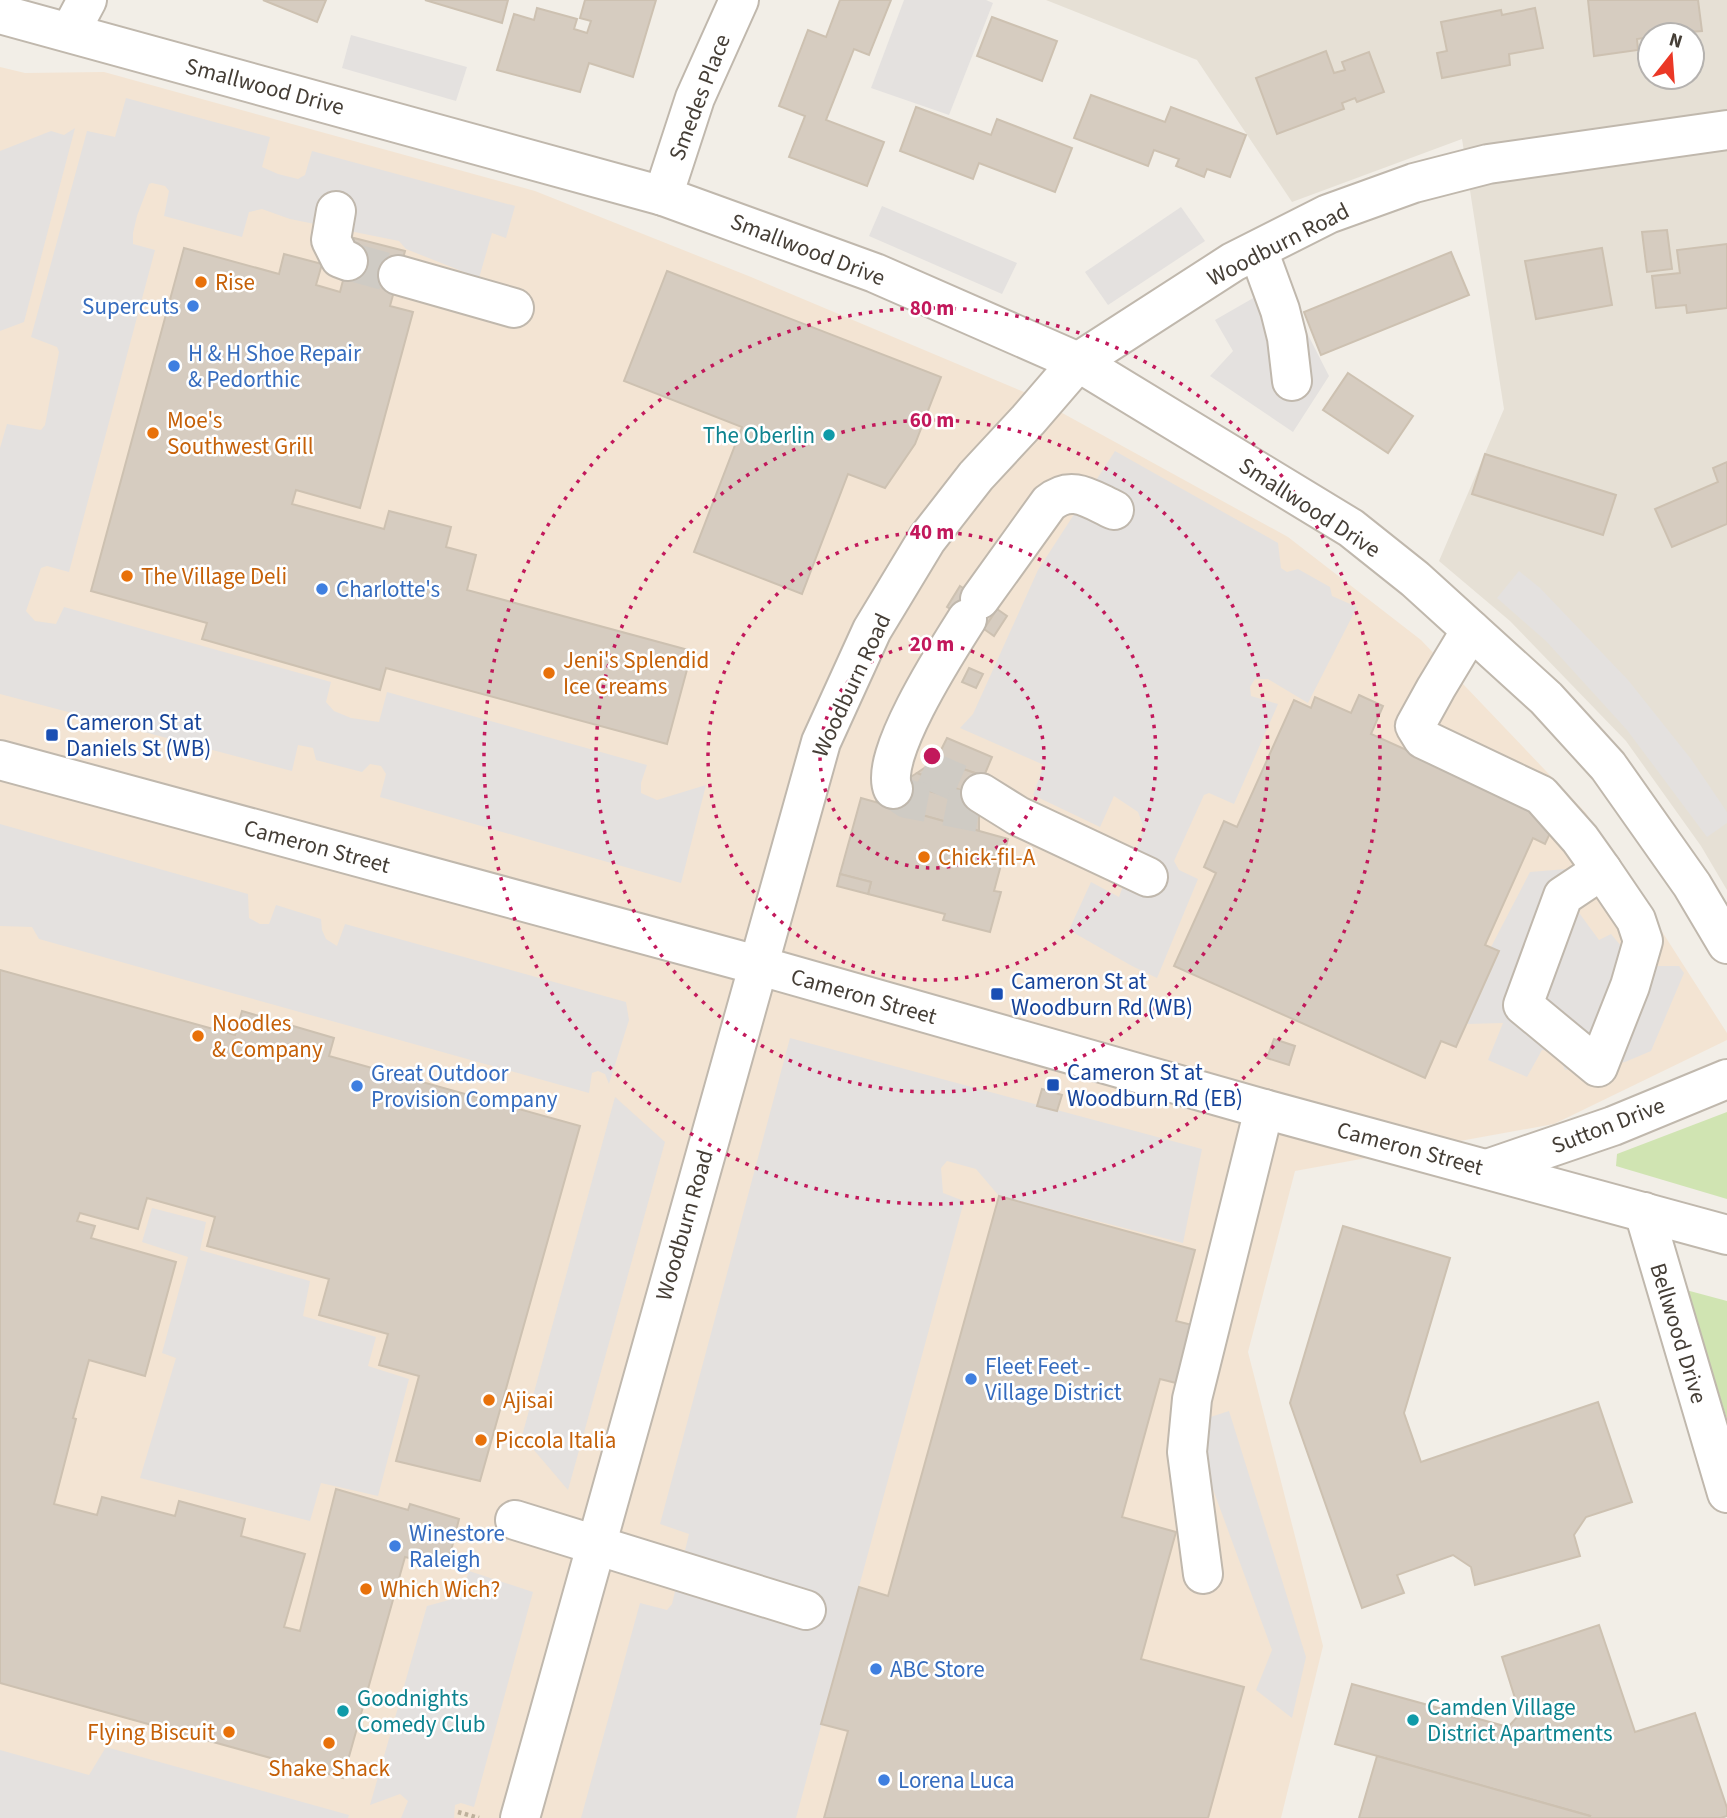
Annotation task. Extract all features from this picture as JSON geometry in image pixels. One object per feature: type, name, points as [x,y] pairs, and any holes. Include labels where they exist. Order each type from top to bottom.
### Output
[{"type":"street","name":"Smedes Place","points":[[663,196],[695,98],[739,0]]},
{"type":"street","name":"Smallwood Drive","points":[[0,14],[78,16],[663,196],[875,274],[1078,362],[1350,528],[1415,579],[1546,698],[1608,766],[1685,875],[1727,944]]},
{"type":"street","name":"Woodburn Road","points":[[520,1818],[821,742],[872,630],[927,539],[975,475],[1028,420],[1078,362],[1233,262],[1328,214],[1414,183],[1488,164],[1727,130]]},
{"type":"street","points":[[336,211],[331,240],[340,258],[348,261]]},
{"type":"street","points":[[1258,250],[1282,319],[1292,381]]},
{"type":"street","points":[[398,275],[514,308]]},
{"type":"street","points":[[893,789],[891,777],[910,760],[911,717],[974,609],[1049,503],[1058,495],[1079,494],[1114,510]]},
{"type":"street","points":[[1471,630],[1415,726],[1423,739],[1541,794],[1580,839],[1636,920],[1643,941],[1630,986],[1598,1066],[1598,1079],[1613,1126]]},
{"type":"street","name":"Cameron Street","points":[[0,760],[757,965],[1264,1109],[1727,1235]]},
{"type":"street","points":[[980,803],[1018,816],[1149,877]]},
{"type":"street","points":[[1598,1066],[1522,1005],[1563,896],[1602,870]]},
{"type":"street","name":"Sutton Drive","points":[[1487,1169],[1613,1126],[1727,1079]]},
{"type":"street","points":[[1203,1574],[1187,1452],[1192,1399],[1264,1109]]},
{"type":"street","name":"Bellwood Drive","points":[[1644,1212],[1727,1493]]},
{"type":"street","points":[[515,1520],[806,1609]]},
{"type":"path","points":[[458,1812],[479,1818]]},
{"type":"shaded area","points":[[904,0],[986,0],[993,3],[949,115],[871,88]]},
{"type":"shaded area","points":[[1046,0],[1727,0],[1727,890],[1701,846],[1626,741],[1510,621],[1439,561],[1504,409],[1462,139],[1292,202],[1197,60]]},
{"type":"shaded area","points":[[351,35],[467,67],[456,101],[342,68]]},
{"type":"shaded area","points":[[0,67],[25,73],[104,72],[535,191],[751,277],[1024,392],[1288,537],[1421,640],[1586,813],[1727,1033],[1727,1040],[1554,1124],[1295,1171],[1248,1352],[1323,1646],[1281,1818],[0,1818]]},
{"type":"shaded area","points":[[126,98],[270,137],[262,167],[278,174],[298,179],[305,175],[312,151],[515,206],[506,238],[492,233],[479,278],[406,249],[399,241],[290,219],[262,209],[249,212],[242,237],[164,216],[169,191],[165,186],[149,184],[137,216],[133,244],[155,250],[69,572],[47,566],[41,568],[26,611],[35,621],[56,624],[64,607],[331,682],[326,702],[334,711],[351,718],[379,722],[387,692],[647,765],[641,793],[657,800],[706,785],[681,883],[380,797],[386,774],[381,766],[370,764],[362,772],[316,760],[313,748],[298,745],[292,771],[0,694],[0,448],[7,424],[41,430],[45,425],[59,352],[57,347],[31,337],[87,131],[115,137]]},
{"type":"shaded area","points":[[75,128],[24,322],[0,331],[0,151],[51,131],[64,135]]},
{"type":"shaded area","points":[[882,206],[1017,263],[1002,294],[869,236]]},
{"type":"shaded area","points":[[1181,207],[1205,241],[1108,305],[1085,272]]},
{"type":"shaded area","points":[[1281,282],[1329,376],[1293,432],[1210,376],[1233,351],[1215,320]]},
{"type":"shaded area","points":[[1115,451],[1278,543],[1281,568],[1287,572],[1298,569],[1330,587],[1332,596],[1357,607],[1308,703],[1268,679],[1255,679],[1250,687],[1251,696],[1278,704],[1234,804],[1209,793],[1204,795],[1174,861],[1179,870],[1198,879],[1157,978],[1069,930],[1091,882],[1119,897],[1144,828],[1138,812],[1114,796],[1100,827],[1033,795],[1044,765],[960,728],[973,714],[1038,570]]},
{"type":"shaded area","points":[[1519,571],[1540,588],[1628,680],[1691,759],[1727,812],[1727,823],[1707,837],[1627,730],[1546,641],[1497,598]]},
{"type":"shaded area","points":[[0,824],[248,894],[249,918],[260,924],[269,924],[276,905],[321,919],[326,939],[337,946],[345,924],[626,1002],[629,1020],[609,1084],[605,1074],[598,1071],[592,1073],[589,1093],[39,939],[32,927],[0,926]]},
{"type":"shaded area","points":[[1566,869],[1577,910],[1599,940],[1611,934],[1627,953],[1655,966],[1679,966],[1684,973],[1651,1051],[1625,1062],[1565,1070],[1557,1052],[1542,1050],[1527,1077],[1488,1060],[1503,1023],[1467,1024],[1499,952],[1491,947],[1530,872]]},
{"type":"shaded area","points":[[790,1038],[1202,1149],[1183,1243],[999,1196],[976,1169],[947,1161],[941,1168],[943,1193],[964,1201],[796,1818],[581,1818],[640,1603],[667,1610],[672,1604],[689,1534],[660,1524]]},
{"type":"shaded area","points":[[615,1097],[665,1142],[568,1490],[522,1436]]},
{"type":"shaded area","points":[[152,1208],[206,1222],[200,1250],[310,1281],[303,1316],[376,1337],[368,1366],[409,1379],[378,1496],[321,1483],[310,1521],[140,1478],[176,1358],[162,1353],[188,1257],[142,1242]]},
{"type":"shaded area","points":[[1229,1411],[1306,1657],[1292,1718],[1256,1690],[1272,1650],[1189,1424]]},
{"type":"shaded area","points":[[469,1571],[533,1592],[474,1807],[461,1803],[455,1805],[454,1818],[401,1818],[408,1801],[400,1794],[370,1805],[427,1606],[460,1597]]},
{"type":"shaded area","points":[[106,1747],[349,1815],[348,1818],[0,1818],[0,1750],[89,1775]]},
{"type":"green space","points":[[1727,1112],[1727,1199],[1616,1166],[1617,1154]]},
{"type":"green space","points":[[1686,1290],[1727,1301],[1727,1419]]},
{"type":"building","points":[[263,0],[326,0],[317,22]]},
{"type":"building","points":[[425,0],[508,0],[502,23]]},
{"type":"building","points":[[585,0],[656,0],[633,77],[589,63],[580,92],[497,70],[514,14],[534,20],[537,8],[577,19],[574,29],[587,33],[591,21],[580,18]]},
{"type":"building","points":[[840,0],[891,0],[869,55],[854,49],[826,120],[884,142],[867,186],[789,157],[805,116],[779,106],[808,30],[826,37]]},
{"type":"building","points":[[1588,0],[1698,0],[1701,21],[1636,21],[1636,50],[1594,56]]},
{"type":"building","points":[[1535,8],[1543,48],[1509,54],[1510,65],[1442,78],[1437,53],[1447,51],[1441,22],[1501,10],[1502,15]]},
{"type":"building","points":[[992,17],[1057,41],[1042,81],[977,56]]},
{"type":"building","points":[[1326,51],[1334,73],[1345,70],[1342,62],[1369,52],[1384,92],[1357,102],[1355,98],[1342,103],[1344,109],[1277,134],[1256,78]]},
{"type":"building","points":[[1091,95],[1165,122],[1171,107],[1246,135],[1230,177],[1207,169],[1204,177],[1176,166],[1179,159],[1154,150],[1148,166],[1074,138]]},
{"type":"building","points":[[916,107],[991,135],[997,119],[1072,148],[1055,192],[979,163],[973,179],[900,151]]},
{"type":"building","points":[[1667,230],[1672,269],[1647,272],[1642,232]]},
{"type":"building","points":[[354,238],[405,251],[390,306],[413,312],[360,508],[296,490],[292,504],[384,529],[389,511],[451,527],[446,547],[476,555],[467,590],[692,651],[667,744],[386,668],[380,690],[202,639],[207,623],[91,591],[184,248],[279,274],[284,254],[322,264],[316,285],[340,292]]},
{"type":"building","points":[[1727,244],[1727,308],[1687,313],[1686,305],[1656,308],[1652,276],[1680,273],[1677,250]]},
{"type":"building","points":[[1602,248],[1612,305],[1536,319],[1525,261]]},
{"type":"building","points":[[1451,252],[1469,295],[1321,355],[1304,312]]},
{"type":"building","name":"The Oberlin","points":[[667,271],[941,377],[915,444],[885,488],[848,474],[802,594],[694,552],[742,427],[624,381]]},
{"type":"building","points":[[1348,373],[1413,416],[1388,453],[1323,410]]},
{"type":"building","points":[[1485,454],[1616,495],[1603,535],[1472,494]]},
{"type":"building","points":[[1727,462],[1727,524],[1672,547],[1655,509],[1718,482],[1713,468]]},
{"type":"building","points":[[960,586],[997,609],[984,629],[947,607]]},
{"type":"building","points":[[997,609],[1007,616],[994,636],[984,629]]},
{"type":"building","points":[[969,668],[983,674],[976,688],[962,682]]},
{"type":"building","points":[[1359,695],[1383,706],[1371,734],[1557,818],[1545,844],[1533,838],[1485,945],[1499,951],[1456,1047],[1441,1041],[1425,1078],[1174,966],[1216,873],[1204,867],[1224,821],[1237,827],[1294,700],[1311,708],[1315,697],[1351,713]]},
{"type":"building","points":[[947,738],[992,757],[984,776],[936,760]]},
{"type":"building","points":[[936,760],[984,776],[980,798],[917,773]]},
{"type":"building","points":[[917,773],[980,798],[979,805],[901,783]]},
{"type":"building","points":[[901,783],[979,805],[979,831],[875,802]]},
{"type":"building","name":"Chick-fil-A","points":[[861,798],[1008,839],[994,891],[1001,892],[990,932],[943,920],[945,914],[868,894],[871,882],[840,874]]},
{"type":"building","points":[[840,874],[871,882],[868,894],[837,886]]},
{"type":"building","points":[[0,970],[235,1035],[242,1011],[334,1038],[329,1056],[580,1126],[480,1481],[396,1461],[419,1376],[379,1365],[388,1334],[319,1315],[329,1279],[207,1246],[215,1217],[147,1198],[138,1229],[80,1213],[77,1221],[95,1226],[91,1238],[176,1262],[145,1376],[89,1360],[54,1504],[97,1515],[102,1497],[175,1516],[179,1501],[245,1519],[241,1536],[305,1554],[284,1627],[300,1631],[336,1489],[408,1510],[410,1504],[459,1519],[447,1567],[405,1557],[343,1778],[0,1683]]},
{"type":"building","points":[[1274,1039],[1295,1046],[1289,1065],[1267,1058]]},
{"type":"building","points":[[1042,1089],[1062,1095],[1057,1111],[1037,1106]]},
{"type":"building","points":[[999,1196],[1195,1250],[1176,1321],[1196,1326],[1180,1384],[1160,1379],[1122,1517],[1176,1532],[1141,1659],[1244,1687],[1208,1818],[824,1818],[848,1731],[821,1724],[859,1587],[888,1596]]},
{"type":"building","points":[[1343,1226],[1450,1258],[1404,1413],[1421,1462],[1598,1402],[1632,1502],[1586,1517],[1574,1535],[1580,1556],[1475,1585],[1471,1567],[1453,1555],[1397,1575],[1404,1593],[1362,1608],[1290,1403]]},
{"type":"building","name":"Camden Village District Apartments","points":[[1599,1625],[1635,1732],[1695,1713],[1727,1808],[1727,1816],[1589,1818],[1590,1816],[1335,1744],[1352,1684],[1508,1727],[1520,1714],[1502,1657]]},
{"type":"building","points":[[1377,1756],[1590,1816],[1359,1818]]},
{"type":"tunnel","points":[[348,261],[398,275]]},
{"type":"tunnel","points":[[924,768],[981,793]]},
{"type":"tunnel","points":[[893,789],[907,799],[979,813]]},
{"type":"place","name":"Rise","points":[[201,282]]},
{"type":"place","name":"Supercuts","points":[[193,306]]},
{"type":"place","name":"H & H Shoe Repair & Pedorthic","points":[[174,366]]},
{"type":"place","name":"Moe's Southwest Grill","points":[[153,433]]},
{"type":"place","name":"The Oberlin","points":[[829,435]]},
{"type":"place","name":"The Village Deli","points":[[127,576]]},
{"type":"place","name":"Charlotte's","points":[[322,589]]},
{"type":"place","name":"Jeni's Splendid Ice Creams","points":[[549,673]]},
{"type":"place","name":"Cameron St at Daniels St (WB)","points":[[52,735]]},
{"type":"place","name":"Chick-fil-A","points":[[924,857]]},
{"type":"place","name":"Cameron St at Woodburn Rd (WB)","points":[[997,994]]},
{"type":"place","name":"Noodles & Company","points":[[198,1036]]},
{"type":"place","name":"Cameron St at Woodburn Rd (EB)","points":[[1053,1085]]},
{"type":"place","name":"Great Outdoor Provision Company","points":[[357,1086]]},
{"type":"place","name":"Fleet Feet - Village District","points":[[971,1379]]},
{"type":"place","name":"Ajisai","points":[[489,1400]]},
{"type":"place","name":"Piccola Italia","points":[[481,1440]]},
{"type":"place","name":"Winestore Raleigh","points":[[395,1546]]},
{"type":"place","name":"Which Wich?","points":[[366,1589]]},
{"type":"place","name":"ABC Store","points":[[876,1669]]},
{"type":"place","name":"Goodnights Comedy Club","points":[[343,1711]]},
{"type":"place","name":"Camden Village District Apartments","points":[[1413,1720]]},
{"type":"place","name":"Flying Biscuit","points":[[229,1732]]},
{"type":"place","name":"Shake Shack","points":[[329,1743]]},
{"type":"place","name":"Lorena Luca","points":[[884,1780]]}]
